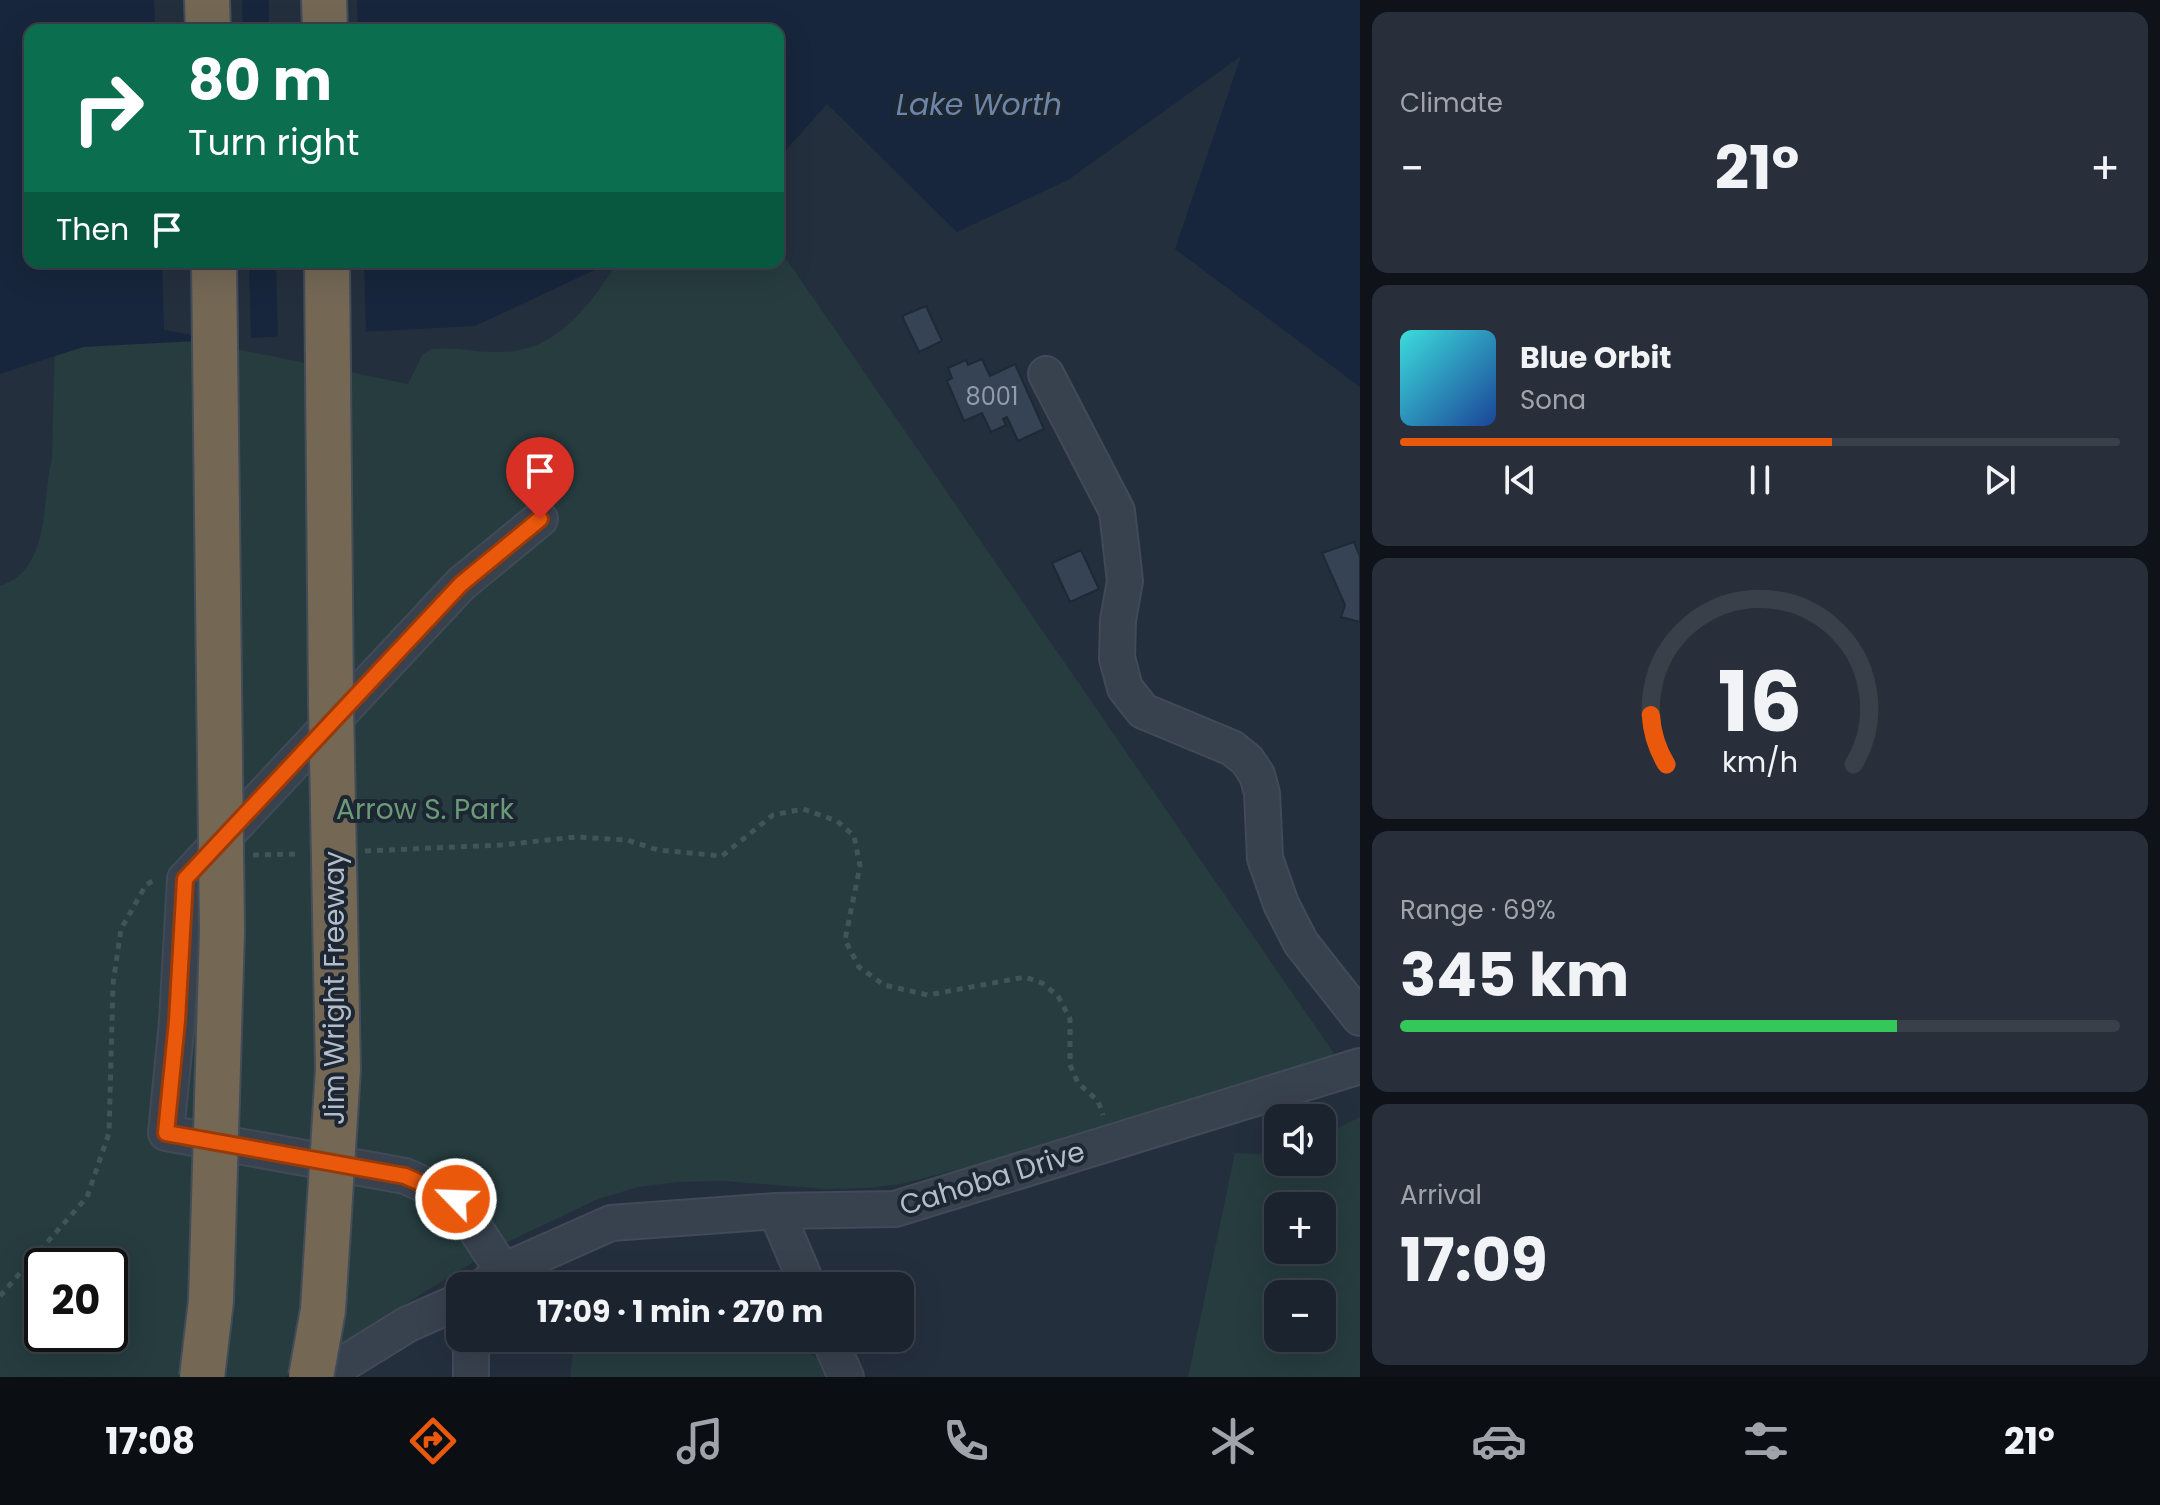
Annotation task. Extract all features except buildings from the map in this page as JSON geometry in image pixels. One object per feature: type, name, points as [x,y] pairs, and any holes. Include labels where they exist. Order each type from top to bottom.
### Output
[{"type":"highway","points":[[207,0],[208,24]]},
{"type":"highway","points":[[324,0],[325,24]]},
{"type":"highway","points":[[202,1377],[211,1301],[222,931],[214,268]]},
{"type":"highway","name":"Jim Wright Freeway","points":[[311,1377],[323,1310],[338,1069],[327,268]]},
{"type":"street","points":[[1046,374],[1117,511],[1125,581],[1118,620],[1117,658],[1125,688],[1143,711],[1222,743],[1247,760],[1257,775],[1262,793],[1265,858],[1281,904],[1301,943],[1360,1018]]},
{"type":"street","points":[[490,1272],[456,1199],[405,1176],[166,1133],[177,1021],[185,879],[461,584],[540,519]]},
{"type":"street","name":"Cahoba Drive","points":[[508,1272],[611,1223],[776,1211],[895,1209],[1360,1066]]},
{"type":"street","points":[[776,1211],[802,1272]]},
{"type":"street","points":[[322,1377],[408,1324],[446,1307]]},
{"type":"street","points":[[471,1352],[471,1377]]},
{"type":"street","points":[[835,1352],[846,1377]]},
{"type":"path","points":[[359,851],[501,845],[576,837],[627,840],[658,850],[722,856],[773,815],[803,809],[837,821],[854,836],[860,866],[845,940],[859,967],[884,985],[928,995],[1025,977],[1042,983],[1058,996],[1070,1019],[1070,1065],[1078,1083],[1098,1101],[1113,1142]]},
{"type":"path","points":[[0,1296],[87,1197],[109,1133],[113,984],[121,929],[146,885],[189,858],[313,853]]},
{"type":"green space","name":"Arrow S. Park","points":[[784,256],[1335,1055],[1286,1077],[1042,1148],[901,1184],[825,1189],[724,1181],[678,1182],[638,1187],[598,1199],[503,1244],[457,1272],[446,1272],[446,1279],[286,1377],[0,1377],[0,586],[17,577],[29,565],[41,531],[52,458],[55,335],[158,333],[408,384],[423,354],[431,349],[521,350],[555,335],[583,309],[614,268],[784,268]]},
{"type":"green space","points":[[1360,1117],[1360,1377],[1188,1377],[1235,1153],[1264,1154],[1264,1176],[1336,1176],[1336,1129]]},
{"type":"green space","points":[[807,1352],[849,1377],[570,1377],[573,1353]]},
{"type":"water","name":"Lake Worth","points":[[0,0],[1360,0],[1360,387],[1175,249],[1241,56],[1068,180],[957,232],[827,104],[784,152],[784,24],[24,24],[24,268],[599,268],[475,326],[83,347],[0,374]]},
{"type":"pier","points":[[154,0],[242,0],[243,24],[155,24]]},
{"type":"pier","points":[[269,0],[357,0],[358,24],[269,24]]},
{"type":"pier","points":[[162,268],[249,268],[251,342],[238,343],[164,330]]},
{"type":"pier","points":[[276,268],[364,268],[366,336],[278,341]]},
{"type":"route","points":[[456,1199],[405,1176],[166,1133],[177,1021],[185,879],[461,584],[540,519]]}]
